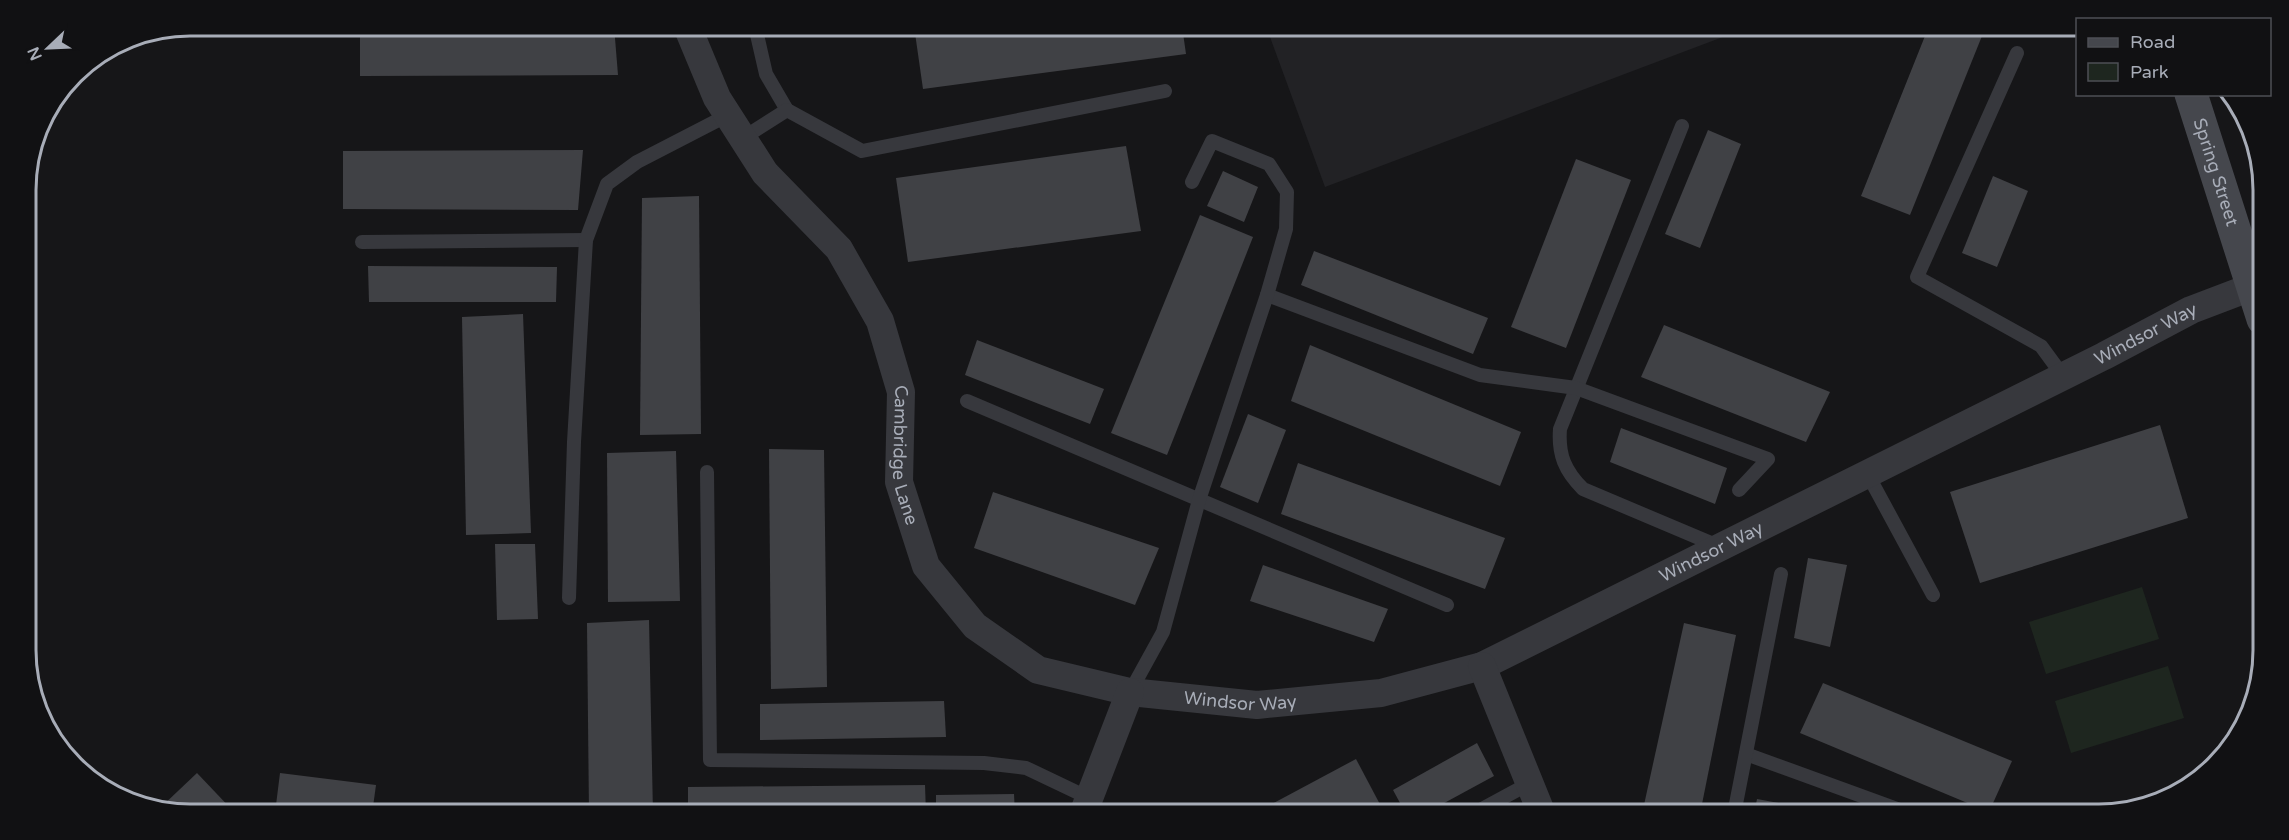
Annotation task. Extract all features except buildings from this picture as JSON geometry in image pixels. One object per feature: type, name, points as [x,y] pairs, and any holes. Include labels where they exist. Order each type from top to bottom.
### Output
[{"type":"main road","name":"Spring Street","points":[[2192,96],[2253,273]]},
{"type":"street","name":"Cambridge Lane","points":[[691,36],[717,98],[765,173],[839,249],[880,321],[901,392],[899,482],[926,566],[975,626],[1038,670],[1130,692]]},
{"type":"street","name":"Windsor Way","points":[[1130,692],[1257,705],[1320,701],[1381,693],[1482,666],[2063,376],[2190,310],[2253,286]]},
{"type":"street","points":[[1482,666],[1538,804]]},
{"type":"street","points":[[1087,804],[1130,692]]},
{"type":"lane","points":[[757,36],[766,74],[786,110],[862,151],[1165,91]]},
{"type":"lane","points":[[2017,53],[1917,277],[2041,345],[2063,376]]},
{"type":"lane","points":[[569,598],[574,442],[586,240],[607,184],[637,162],[786,110]]},
{"type":"lane","points":[[1682,126],[1560,429],[1559,448],[1569,474],[1583,489],[1720,547]]},
{"type":"lane","points":[[1130,692],[1163,632],[1199,500],[1267,295],[1286,229],[1287,192],[1269,164],[1212,141],[1192,182]]},
{"type":"lane","points":[[362,242],[586,240]]},
{"type":"lane","points":[[1267,295],[1480,375],[1576,388],[1768,459],[1739,490]]},
{"type":"lane","points":[[967,402],[1447,605]]},
{"type":"lane","points":[[706,472],[710,760],[984,763],[1026,768],[1083,804]]},
{"type":"lane","points":[[1867,473],[1933,595]]},
{"type":"lane","points":[[1736,804],[1781,574]]},
{"type":"lane","points":[[1746,754],[1884,804]]},
{"type":"lane","points":[[1491,804],[1530,783]]},
{"type":"shaded area","points":[[1270,36],[1725,36],[1325,187]]},
{"type":"green space","points":[[2142,587],[2159,639],[2046,674],[2029,622]]},
{"type":"green space","points":[[2168,666],[2184,718],[2071,753],[2055,701]]}]
